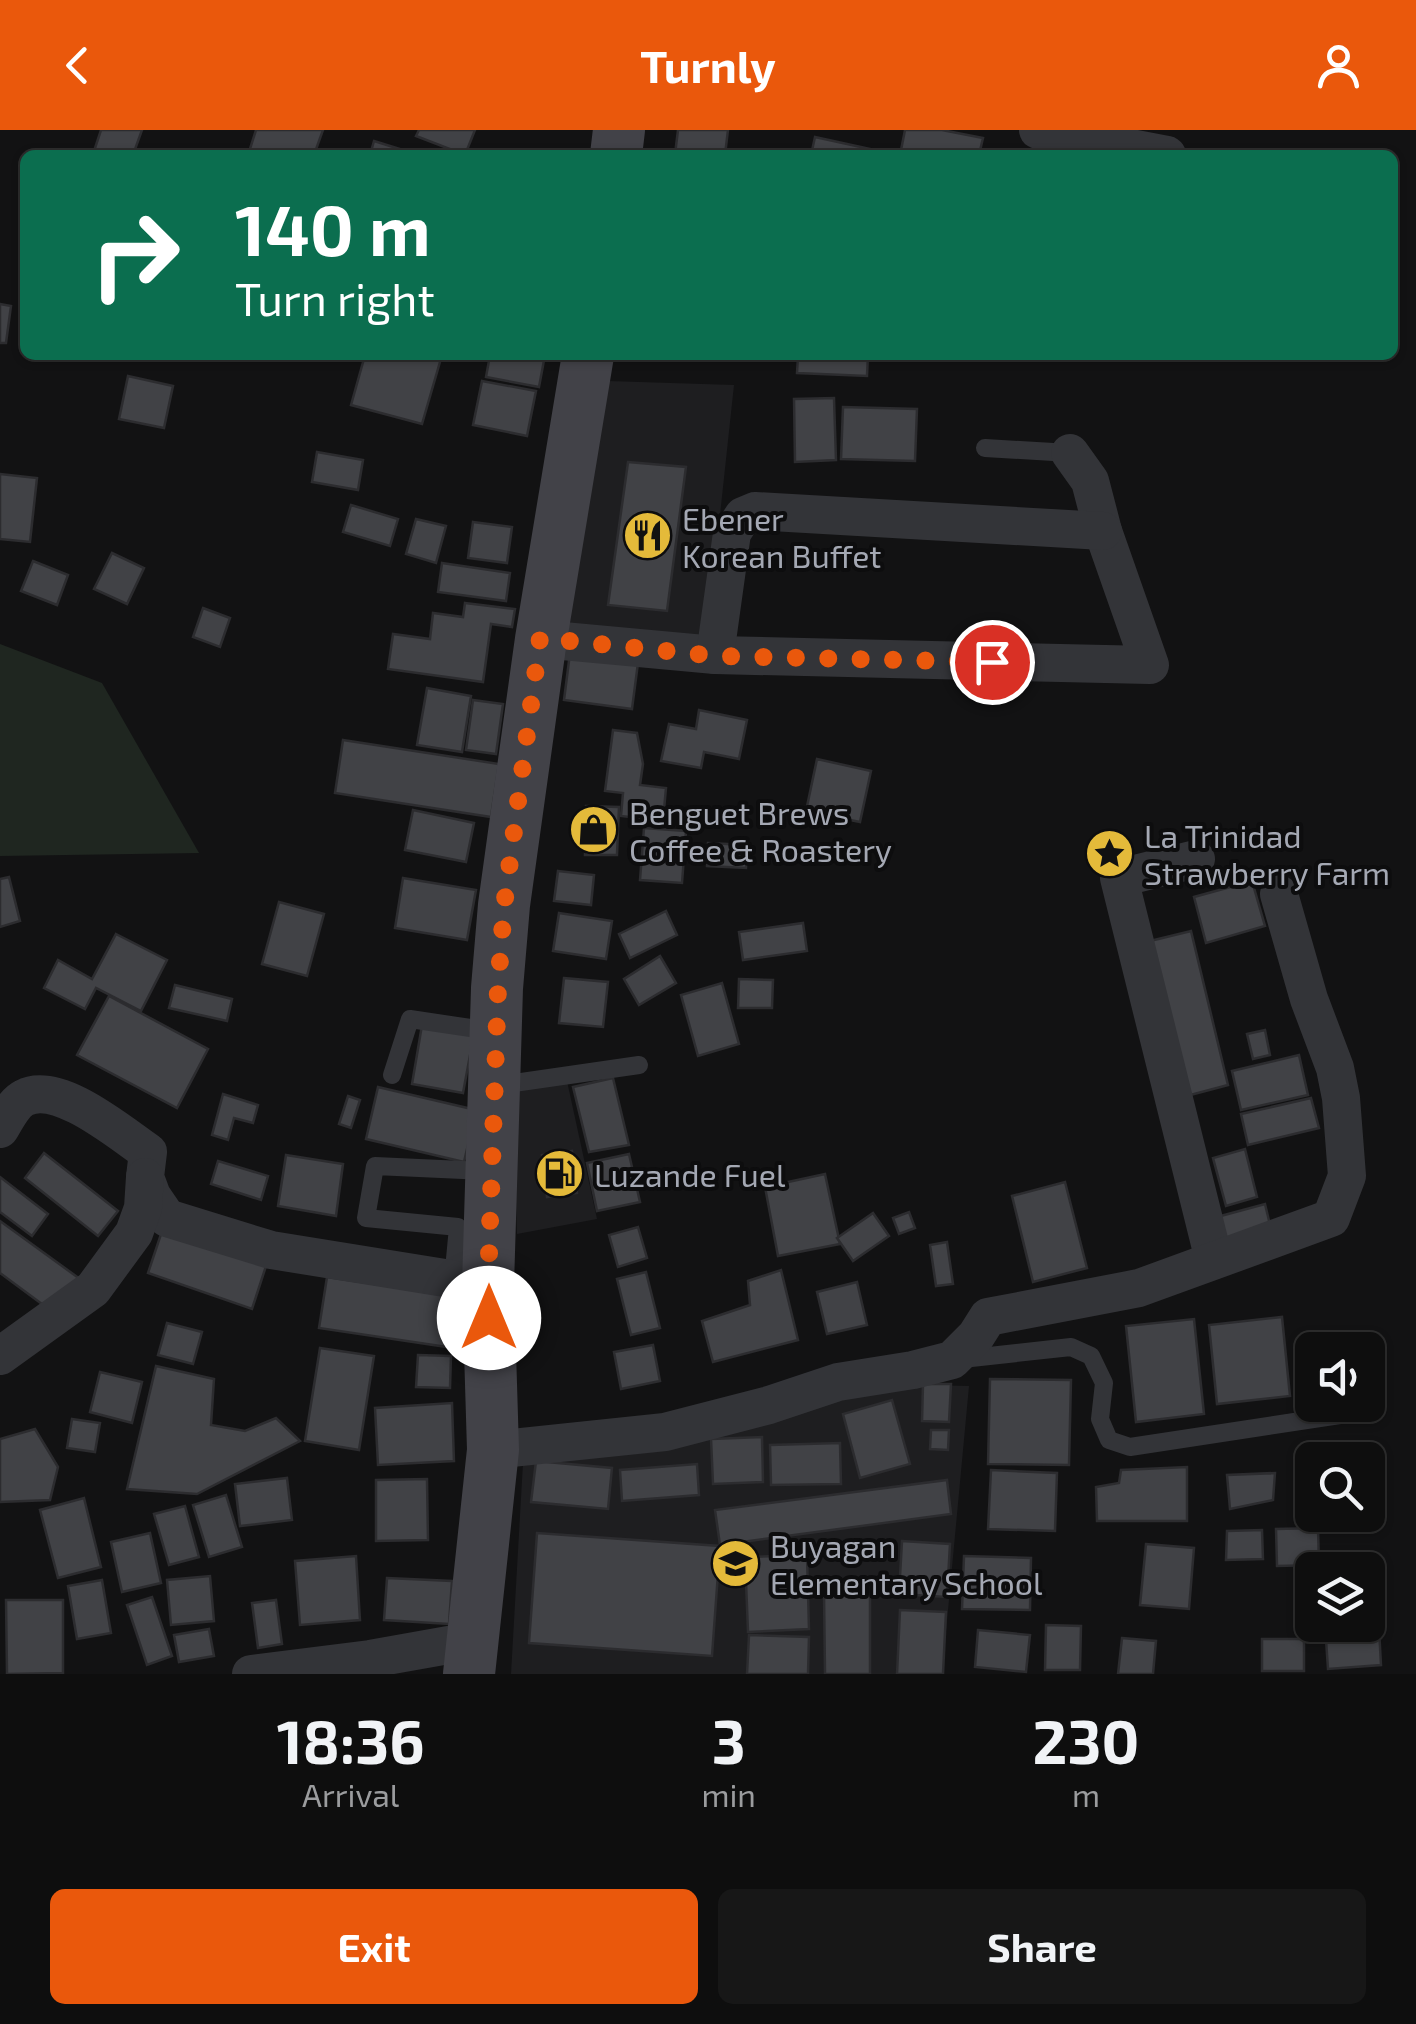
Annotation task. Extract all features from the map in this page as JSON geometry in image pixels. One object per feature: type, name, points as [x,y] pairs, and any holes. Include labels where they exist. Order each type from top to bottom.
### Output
[{"type":"main road","points":[[470,1658],[493,1450],[470,1282],[474,1227],[493,1172],[504,906],[540,638],[587,360]]},
{"type":"street","points":[[1038,130],[1141,150]]},
{"type":"street","points":[[540,638],[716,656],[1150,665],[1090,481],[1070,453]]},
{"type":"street","points":[[716,656],[732,534],[742,516],[756,511],[1104,531]]},
{"type":"street","points":[[1196,859],[1119,878],[1214,1260]]},
{"type":"street","points":[[493,1450],[665,1432],[768,1406],[838,1382],[952,1360],[988,1318],[1139,1288],[1331,1218],[1347,1176],[1340,1098],[1335,1068],[1309,999],[1279,894]]},
{"type":"street","points":[[0,1128],[20,1099],[40,1093],[63,1098],[148,1152],[143,1208],[134,1233],[93,1290],[0,1356]]},
{"type":"street","points":[[145,1177],[167,1218],[271,1250],[470,1282]]},
{"type":"street","points":[[250,1674],[370,1659],[470,1658]]},
{"type":"lane","points":[[986,448],[1070,453]]},
{"type":"lane","points":[[392,1075],[410,1019],[496,1032]]},
{"type":"lane","points":[[495,1086],[639,1065]]},
{"type":"lane","points":[[474,1227],[366,1218],[374,1166],[493,1172]]},
{"type":"lane","points":[[952,1360],[1071,1347],[1091,1356],[1104,1383],[1100,1419],[1109,1440],[1130,1446],[1295,1422]]},
{"type":"shaded area","points":[[608,381],[734,385],[706,645],[568,624]]},
{"type":"shaded area","points":[[0,644],[102,683],[199,853],[0,856]]},
{"type":"shaded area","points":[[567,1081],[597,1219],[517,1234],[512,1092]]},
{"type":"shaded area","name":"Buyagan Elementary School","points":[[879,1384],[969,1386],[942,1674],[511,1674],[523,1463]]},
{"type":"building","points":[[101,130],[142,130],[135,150],[94,150]]},
{"type":"building","points":[[256,130],[323,130],[316,150],[250,150]]},
{"type":"building","points":[[419,130],[475,130],[467,150],[452,150],[416,136]]},
{"type":"building","points":[[678,130],[728,130],[726,150],[676,150]]},
{"type":"building","points":[[905,130],[942,130],[983,138],[980,150],[901,150]]},
{"type":"building","points":[[815,137],[870,149],[870,150],[812,150]]},
{"type":"building","points":[[374,141],[403,150],[371,150]]},
{"type":"building","points":[[0,304],[11,306],[6,343],[0,343]]},
{"type":"building","points":[[364,360],[441,360],[422,424],[351,405]]},
{"type":"building","points":[[489,360],[544,360],[539,387],[486,377]]},
{"type":"building","points":[[798,360],[868,360],[867,376],[797,373]]},
{"type":"building","points":[[128,376],[173,386],[164,428],[119,419]]},
{"type":"building","points":[[482,381],[536,391],[527,436],[473,425]]},
{"type":"building","points":[[834,398],[836,460],[795,462],[794,399]]},
{"type":"building","points":[[843,407],[917,409],[915,461],[841,459]]},
{"type":"building","points":[[317,452],[363,460],[358,490],[312,482]]},
{"type":"building","name":"Ebener Korean Buffet","points":[[628,462],[686,467],[667,611],[608,605]]},
{"type":"building","points":[[0,474],[37,478],[30,542],[0,539]]},
{"type":"building","points":[[351,505],[398,519],[390,546],[343,532]]},
{"type":"building","points":[[416,519],[446,526],[436,563],[406,554]]},
{"type":"building","points":[[473,522],[512,527],[507,563],[468,558]]},
{"type":"building","points":[[112,553],[144,568],[127,604],[94,589]]},
{"type":"building","points":[[33,561],[68,575],[57,605],[21,591]]},
{"type":"building","points":[[442,563],[510,573],[506,601],[438,592]]},
{"type":"building","points":[[465,603],[515,609],[512,627],[491,624],[483,682],[388,669],[393,634],[430,639],[433,613],[463,617]]},
{"type":"building","points":[[203,608],[230,618],[220,647],[193,637]]},
{"type":"building","points":[[570,653],[638,663],[632,709],[564,700]]},
{"type":"building","points":[[427,688],[471,696],[462,752],[417,745]]},
{"type":"building","points":[[473,700],[503,704],[496,754],[466,750]]},
{"type":"building","points":[[699,710],[747,720],[739,759],[704,752],[701,768],[661,761],[669,724],[696,729]]},
{"type":"building","points":[[613,730],[637,733],[643,764],[640,785],[666,788],[663,821],[621,816],[623,793],[605,791]]},
{"type":"building","points":[[343,740],[499,764],[491,817],[335,793]]},
{"type":"building","points":[[817,759],[871,771],[860,822],[806,811]]},
{"type":"building","points":[[586,806],[619,807],[617,855],[585,855]]},
{"type":"building","points":[[413,810],[474,823],[466,862],[405,850]]},
{"type":"building","points":[[644,828],[686,831],[682,883],[640,880]]},
{"type":"building","points":[[708,843],[747,845],[746,868],[707,866]]},
{"type":"building","points":[[558,871],[594,875],[591,905],[554,901]]},
{"type":"building","points":[[9,877],[20,921],[0,927],[0,879]]},
{"type":"building","points":[[403,878],[476,890],[467,940],[395,928]]},
{"type":"building","points":[[1252,881],[1265,926],[1206,943],[1194,897]]},
{"type":"building","points":[[279,902],[324,914],[307,976],[262,964]]},
{"type":"building","points":[[666,911],[677,935],[630,958],[619,934]]},
{"type":"building","points":[[559,913],[612,921],[606,959],[553,951]]},
{"type":"building","points":[[803,923],[807,951],[743,960],[739,932]]},
{"type":"building","points":[[1191,931],[1228,1085],[1183,1097],[1146,942]]},
{"type":"building","points":[[116,934],[167,960],[141,1011],[96,988],[85,1009],[44,988],[58,960],[92,979]]},
{"type":"building","points":[[660,956],[676,983],[639,1005],[624,979]]},
{"type":"building","points":[[564,978],[608,982],[603,1027],[559,1023]]},
{"type":"building","points":[[739,979],[773,980],[772,1008],[738,1008]]},
{"type":"building","points":[[722,983],[739,1044],[698,1056],[681,995]]},
{"type":"building","points":[[175,985],[232,999],[227,1021],[169,1008]]},
{"type":"building","points":[[109,996],[208,1049],[177,1108],[77,1055]]},
{"type":"building","points":[[422,1025],[474,1034],[463,1093],[412,1084]]},
{"type":"building","points":[[1265,1030],[1270,1055],[1253,1059],[1247,1034]]},
{"type":"building","points":[[1299,1055],[1308,1095],[1241,1110],[1232,1071]]},
{"type":"building","points":[[613,1078],[629,1145],[589,1152],[573,1087]]},
{"type":"building","points":[[378,1087],[476,1110],[464,1162],[366,1139]]},
{"type":"building","points":[[223,1094],[258,1105],[253,1123],[234,1118],[228,1140],[212,1135]]},
{"type":"building","points":[[348,1096],[360,1100],[351,1128],[339,1124]]},
{"type":"building","points":[[1311,1098],[1319,1128],[1248,1145],[1241,1114]]},
{"type":"building","points":[[1245,1149],[1257,1197],[1226,1206],[1213,1158]]},
{"type":"building","name":"Luzande Fuel","points":[[572,1151],[577,1193],[547,1197],[542,1155]]},
{"type":"building","points":[[44,1153],[118,1211],[98,1236],[25,1178]]},
{"type":"building","points":[[629,1154],[640,1202],[597,1211],[587,1163]]},
{"type":"building","points":[[286,1155],[343,1164],[336,1216],[278,1206]]},
{"type":"building","points":[[218,1161],[268,1176],[261,1200],[211,1184]]},
{"type":"building","points":[[825,1174],[840,1244],[778,1256],[765,1187]]},
{"type":"building","points":[[0,1177],[48,1214],[32,1236],[0,1212]]},
{"type":"building","points":[[1065,1182],[1087,1268],[1033,1282],[1012,1196]]},
{"type":"building","points":[[1265,1204],[1272,1233],[1224,1245],[1217,1217]]},
{"type":"building","points":[[909,1212],[915,1228],[899,1234],[893,1218]]},
{"type":"building","points":[[873,1213],[889,1236],[853,1261],[837,1238]]},
{"type":"building","points":[[0,1221],[80,1279],[54,1313],[0,1273]]},
{"type":"building","points":[[638,1227],[647,1258],[618,1267],[609,1235]]},
{"type":"building","points":[[163,1228],[267,1263],[252,1309],[148,1273]]},
{"type":"building","points":[[947,1242],[953,1284],[936,1286],[930,1245]]},
{"type":"building","points":[[781,1270],[798,1340],[713,1362],[702,1321],[750,1305],[748,1281]]},
{"type":"building","points":[[646,1272],[660,1328],[631,1335],[617,1279]]},
{"type":"building","points":[[327,1277],[455,1296],[447,1347],[319,1328]]},
{"type":"building","points":[[857,1282],[867,1325],[827,1334],[817,1292]]},
{"type":"building","points":[[1282,1317],[1290,1396],[1217,1404],[1209,1325]]},
{"type":"building","points":[[1194,1319],[1204,1414],[1136,1422],[1126,1326]]},
{"type":"building","points":[[167,1323],[202,1332],[193,1364],[158,1355]]},
{"type":"building","points":[[653,1345],[660,1381],[621,1389],[614,1352]]},
{"type":"building","points":[[320,1348],[374,1356],[359,1450],[305,1441]]},
{"type":"building","points":[[418,1355],[451,1356],[450,1388],[416,1387]]},
{"type":"building","points":[[156,1366],[214,1379],[211,1425],[245,1431],[276,1418],[300,1441],[197,1494],[127,1489]]},
{"type":"building","points":[[100,1372],[142,1382],[132,1423],[90,1412]]},
{"type":"building","points":[[990,1379],[1071,1380],[1069,1465],[988,1464]]},
{"type":"building","points":[[923,1384],[951,1384],[949,1422],[922,1421]]},
{"type":"building","points":[[892,1400],[910,1464],[860,1478],[843,1414]]},
{"type":"building","points":[[452,1403],[454,1461],[378,1465],[375,1408]]},
{"type":"building","points":[[72,1419],[100,1423],[95,1452],[67,1448]]},
{"type":"building","points":[[35,1429],[58,1467],[50,1500],[0,1502],[0,1439]]},
{"type":"building","points":[[931,1430],[949,1430],[948,1450],[930,1449]]},
{"type":"building","points":[[762,1437],[763,1482],[713,1484],[711,1439]]},
{"type":"building","points":[[840,1443],[841,1484],[771,1485],[770,1445]]},
{"type":"building","points":[[536,1461],[612,1468],[608,1509],[531,1502]]},
{"type":"building","points":[[697,1464],[699,1495],[622,1501],[620,1470]]},
{"type":"building","points":[[1187,1467],[1187,1521],[1097,1521],[1096,1487],[1119,1483],[1121,1470]]},
{"type":"building","points":[[991,1470],[1057,1473],[1055,1531],[988,1529]]},
{"type":"building","points":[[1275,1473],[1273,1500],[1230,1509],[1227,1475]]},
{"type":"building","points":[[287,1478],[292,1520],[240,1526],[235,1484]]},
{"type":"building","points":[[427,1479],[428,1540],[376,1541],[376,1480]]},
{"type":"building","points":[[947,1480],[951,1514],[720,1545],[715,1510]]},
{"type":"building","points":[[226,1495],[242,1547],[209,1557],[193,1505]]},
{"type":"building","points":[[84,1498],[101,1567],[58,1578],[40,1510]]},
{"type":"building","points":[[185,1506],[199,1557],[169,1565],[154,1514]]},
{"type":"building","points":[[1276,1529],[1318,1532],[1319,1552],[1295,1552],[1295,1566],[1277,1566]]},
{"type":"building","points":[[1262,1530],[1263,1559],[1226,1560],[1227,1531]]},
{"type":"building","points":[[150,1533],[161,1583],[122,1592],[111,1542]]},
{"type":"building","points":[[537,1533],[720,1546],[712,1656],[529,1643]]},
{"type":"building","points":[[902,1541],[950,1544],[947,1597],[899,1594]]},
{"type":"building","points":[[1146,1544],[1194,1548],[1189,1609],[1140,1605]]},
{"type":"building","points":[[807,1555],[809,1629],[748,1632],[745,1557]]},
{"type":"building","points":[[356,1556],[360,1620],[300,1625],[295,1561]]},
{"type":"building","points":[[964,1556],[1031,1558],[1030,1610],[962,1609]]},
{"type":"building","points":[[210,1576],[214,1621],[171,1625],[167,1580]]},
{"type":"building","points":[[387,1578],[452,1581],[449,1624],[384,1620]]},
{"type":"building","points":[[102,1580],[111,1633],[77,1639],[68,1586]]},
{"type":"building","points":[[824,1594],[870,1594],[870,1674],[825,1674]]},
{"type":"building","points":[[152,1597],[172,1656],[147,1665],[127,1605]]},
{"type":"building","points":[[6,1600],[63,1600],[63,1673],[7,1674]]},
{"type":"building","points":[[276,1600],[282,1644],[258,1648],[252,1603]]},
{"type":"building","points":[[900,1610],[946,1612],[943,1674],[897,1674]]},
{"type":"building","points":[[1046,1625],[1081,1626],[1080,1670],[1045,1670]]},
{"type":"building","points":[[209,1629],[214,1656],[179,1662],[174,1635]]},
{"type":"building","points":[[978,1630],[1030,1635],[1026,1672],[975,1667]]},
{"type":"building","points":[[749,1635],[809,1637],[808,1674],[747,1674]]},
{"type":"building","points":[[1122,1638],[1156,1641],[1153,1674],[1118,1674]]},
{"type":"building","points":[[1262,1639],[1304,1642],[1304,1671],[1262,1671]]},
{"type":"building","points":[[1326,1642],[1380,1642],[1381,1665],[1328,1669]]},
{"type":"place","name":"Ebener Korean Buffet","points":[[647,536]]},
{"type":"place","name":"Benguet Brews Coffee & Roastery","points":[[594,830]]},
{"type":"place","name":"La Trinidad Strawberry Farm","points":[[1109,853]]},
{"type":"place","name":"Luzande Fuel","points":[[559,1174]]},
{"type":"place","name":"Buyagan Elementary School","points":[[735,1563]]},
{"type":"route","points":[[489,1318],[498,988],[504,906],[540,638],[716,656],[992,662]]}]
